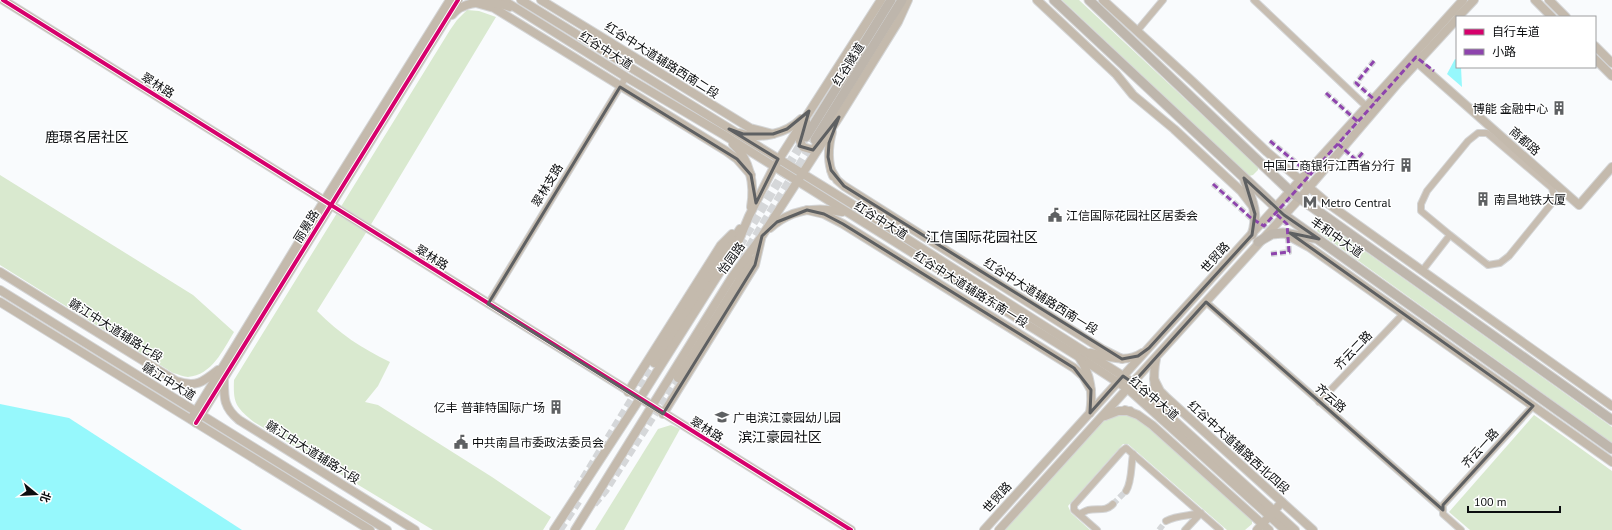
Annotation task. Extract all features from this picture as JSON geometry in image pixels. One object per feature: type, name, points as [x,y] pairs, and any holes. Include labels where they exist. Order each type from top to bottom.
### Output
[{"type":"main road","name":"翠林路","points":[[4,0],[328,202],[639,400],[851,530]]},
{"type":"main road","points":[[439,24],[444,0]]},
{"type":"main road","name":"丽景路","points":[[439,24],[450,0]]},
{"type":"main road","name":"丽景路","points":[[193,421],[222,367],[328,202],[439,24],[458,0]]},
{"type":"main road","name":"红谷中大道","points":[[503,0],[626,77],[778,159],[1086,353],[1120,380]]},
{"type":"main road","name":"红谷中大道","points":[[522,0],[727,132],[797,182],[1078,357],[1130,386],[1271,513],[1295,530]]},
{"type":"main road","name":"红谷中大道辅路西南二段","points":[[541,0],[750,128],[773,134]]},
{"type":"main road","name":"怡园路","points":[[554,530],[639,400],[737,245],[749,216],[778,159],[881,0]]},
{"type":"main road","name":"红谷隧道","points":[[891,0],[810,139],[902,0]]},
{"type":"main road","name":"怡园路","points":[[575,530],[732,277],[762,236],[839,117],[898,22],[908,0]]},
{"type":"main road","points":[[1037,0],[1116,74],[1133,95],[1174,129],[1241,191],[1254,209]]},
{"type":"main road","name":"丰和中大道","points":[[1054,0],[1284,215],[1612,448]]},
{"type":"main road","name":"丰和中大道","points":[[1089,0],[1291,192],[1612,420]]},
{"type":"main road","points":[[1103,0],[1266,152],[1330,205],[1612,406]]},
{"type":"main road","name":"世贸路","points":[[984,530],[1463,0]]},
{"type":"main road","name":"世贸路","points":[[1460,16],[1474,0]]},
{"type":"main road","points":[[1535,0],[1551,16]]},
{"type":"main road","points":[[1549,0],[1565,16]]},
{"type":"main road","points":[[439,24],[461,7],[476,2],[505,5],[520,11]]},
{"type":"main road","points":[[476,2],[494,8],[726,151],[737,159],[751,175]]},
{"type":"main road","name":"世贸路","points":[[999,530],[1156,358],[1258,242],[1309,188],[1417,62],[1456,20]]},
{"type":"main road","points":[[1596,47],[1612,63]]},
{"type":"main road","points":[[1596,60],[1612,76]]},
{"type":"main road","name":"商都路","points":[[1417,62],[1579,205],[1612,167]]},
{"type":"main road","points":[[727,132],[751,135],[773,134],[787,129],[799,122],[809,111]]},
{"type":"main road","points":[[809,111],[800,141],[803,147],[813,150],[839,117]]},
{"type":"main road","points":[[839,117],[829,143],[828,157],[830,170],[842,193],[860,210]]},
{"type":"main road","points":[[654,363],[749,216],[753,195],[751,175],[745,159],[727,132]]},
{"type":"main road","name":"红谷中大道辅路西南一段","points":[[830,170],[837,180],[844,186],[1102,349],[1122,359]]},
{"type":"main road","points":[[1244,178],[1254,209],[1256,225],[1252,235]]},
{"type":"main road","name":"丽景路","points":[[198,413],[224,378],[328,202]]},
{"type":"main road","points":[[678,378],[738,282],[762,236],[777,222],[791,214],[807,210],[821,209],[850,215]]},
{"type":"main road","name":"红谷中大道辅路东南一段","points":[[807,210],[824,214],[843,224],[1074,368],[1083,376],[1091,390]]},
{"type":"main road","points":[[628,392],[721,245],[749,216]]},
{"type":"main road","points":[[1283,233],[1296,238],[1309,246],[1612,462]]},
{"type":"main road","points":[[1258,242],[1272,234],[1283,233],[1297,234],[1319,239]]},
{"type":"main road","points":[[663,414],[756,264],[762,236]]},
{"type":"main road","name":"赣江中大道辅路七段","points":[[0,272],[176,381],[186,384],[199,383],[222,367]]},
{"type":"main road","name":"赣江中大道","points":[[0,290],[387,530]]},
{"type":"main road","name":"赣江中大道","points":[[0,302],[370,530]]},
{"type":"main road","points":[[1086,353],[1122,359],[1138,356],[1149,348]]},
{"type":"main road","points":[[1078,357],[1084,365],[1091,390],[1090,413]]},
{"type":"main road","points":[[1156,358],[1153,370],[1154,379],[1158,402],[1165,418]]},
{"type":"main road","name":"赣江中大道辅路六段","points":[[224,378],[224,398],[226,405],[231,413],[239,420],[415,530]]},
{"type":"main road","name":"红谷中大道辅路西北四段","points":[[1154,379],[1160,391],[1167,398],[1314,530]]},
{"type":"main road","points":[[1100,420],[1109,413],[1126,410],[1165,418]]},
{"type":"main road","points":[[1126,410],[1138,415],[1152,425],[1259,527],[1269,530]]},
{"type":"main road","points":[[1259,527],[1282,502]]},
{"type":"main road","name":"红谷中大道","points":[[1271,513],[1285,530]]},
{"type":"street","points":[[1136,31],[1163,0]]},
{"type":"street","points":[[1254,0],[1367,107]]},
{"type":"street","name":"翠林支路","points":[[488,304],[626,77]]},
{"type":"street","points":[[1478,132],[1487,133],[1552,188],[1554,196],[1552,203],[1509,256],[1500,263],[1488,265],[1450,235],[1421,211],[1421,204],[1427,191],[1468,141],[1478,132]]},
{"type":"street","points":[[1422,271],[1450,235]]},
{"type":"street","name":"齐云路","points":[[1206,302],[1319,402],[1443,508],[1443,514],[1461,530]]},
{"type":"street","name":"齐云二路","points":[[1319,402],[1403,314]]},
{"type":"street","name":"齐云一路","points":[[1443,508],[1533,406]]},
{"type":"street","points":[[1096,530],[1074,510],[1074,505],[1126,448],[1220,530]]},
{"type":"street","points":[[1126,491],[1129,487],[1131,479],[1130,470],[1133,454]]},
{"type":"street","points":[[1079,514],[1088,510],[1110,508],[1114,504]]},
{"type":"street","points":[[1166,521],[1178,516],[1188,516],[1200,513]]},
{"type":"street","points":[[1185,530],[1200,513]]},
{"type":"highlighted area","points":[[620,87],[737,159],[751,175],[756,203],[778,159],[729,129],[743,134],[773,134],[787,129],[809,111],[799,146],[813,150],[839,117],[829,143],[828,157],[831,170],[844,186],[1122,359],[1138,356],[1149,348],[1252,235],[1255,214],[1244,178],[1284,215],[1319,239],[1290,233],[1533,406],[1443,505],[1443,510],[1206,302],[1133,383],[1123,376],[1090,413],[1091,390],[1074,368],[843,224],[824,214],[807,210],[777,222],[762,236],[755,265],[663,414],[488,304]]},
{"type":"green space","points":[[1062,0],[1079,0],[1258,167],[1258,170],[1253,175],[1249,176]]},
{"type":"green space","points":[[467,10],[479,11],[496,17],[317,311],[351,340],[390,362],[378,386],[365,402],[378,405],[492,477],[551,517],[543,530],[433,530],[254,422],[239,408],[234,395],[234,380],[450,30]]},
{"type":"green space","points":[[0,175],[193,295],[234,332],[221,354],[210,367],[204,372],[188,377],[173,373],[0,265]]},
{"type":"green space","points":[[1324,222],[1612,427],[1612,443],[1317,231],[1320,225]]},
{"type":"green space","points":[[1125,413],[1136,416],[1252,519],[1252,524],[1245,530],[1227,530],[1128,444],[1123,444],[1068,506],[1071,513],[1090,530],[1003,530],[1105,418]]},
{"type":"green space","points":[[1534,415],[1612,471],[1612,530],[1470,530],[1449,512]]},
{"type":"green space","points":[[671,425],[680,429],[624,530],[595,530],[658,429]]},
{"type":"water","points":[[1456,60],[1456,68],[1461,68],[1462,87],[1447,74]]},
{"type":"water","points":[[0,404],[69,418],[242,530],[0,530]]},
{"type":"tunnel","points":[[1374,61],[1356,83],[1376,101]]},
{"type":"tunnel","points":[[1326,93],[1358,122]]},
{"type":"tunnel","points":[[739,246],[805,138]]},
{"type":"tunnel","points":[[742,259],[815,140]]},
{"type":"tunnel","points":[[1270,141],[1311,175]]},
{"type":"tunnel","points":[[1338,144],[1356,160]]},
{"type":"tunnel","points":[[1347,171],[1364,151]]},
{"type":"tunnel","points":[[1213,184],[1251,218],[1264,226],[1306,180]]},
{"type":"tunnel","points":[[1271,254],[1289,252],[1287,224],[1279,217]]},
{"type":"tunnel","points":[[577,489],[654,363]]},
{"type":"tunnel","points":[[594,504],[605,491],[678,378]]},
{"type":"tunnel","points":[[1113,504],[1126,491]]},
{"type":"tunnel","points":[[559,530],[578,501]]},
{"type":"tunnel","points":[[1159,530],[1166,521]]},
{"type":"marked path","points":[[1213,184],[1251,218],[1264,226],[1416,57],[1434,71]]},
{"type":"marked path","points":[[1374,61],[1356,83],[1376,101]]},
{"type":"marked path","points":[[1326,93],[1358,122]]},
{"type":"marked path","points":[[1270,141],[1311,175]]},
{"type":"marked path","points":[[1338,144],[1356,160]]},
{"type":"marked path","points":[[1347,171],[1364,151]]},
{"type":"marked path","points":[[1271,254],[1289,252],[1287,224],[1276,214]]},
{"type":"cycle path","points":[[3,0],[851,530]]},
{"type":"cycle path","points":[[196,423],[458,0]]},
{"type":"place","name":"博能 金融中心","points":[[1559,108]]},
{"type":"place","name":"中国工商银行江西省分行","points":[[1406,165]]},
{"type":"place","name":"南昌地铁大厦","points":[[1483,199]]},
{"type":"place","name":"Metro Central","points":[[1310,202]]},
{"type":"place","name":"江信国际花园社区居委会","points":[[1055,215]]},
{"type":"place","name":"亿丰 普菲特国际广场","points":[[556,407]]},
{"type":"place","name":"广电滨江豪园幼儿园","points":[[722,417]]},
{"type":"place","name":"中共南昌市委政法委员会","points":[[461,442]]},
{"type":"district","name":"鹿璟名居社区","points":[[87,137]]},
{"type":"district","name":"江信国际花园社区","points":[[982,237]]},
{"type":"district","name":"滨江豪园社区","points":[[780,437]]}]
